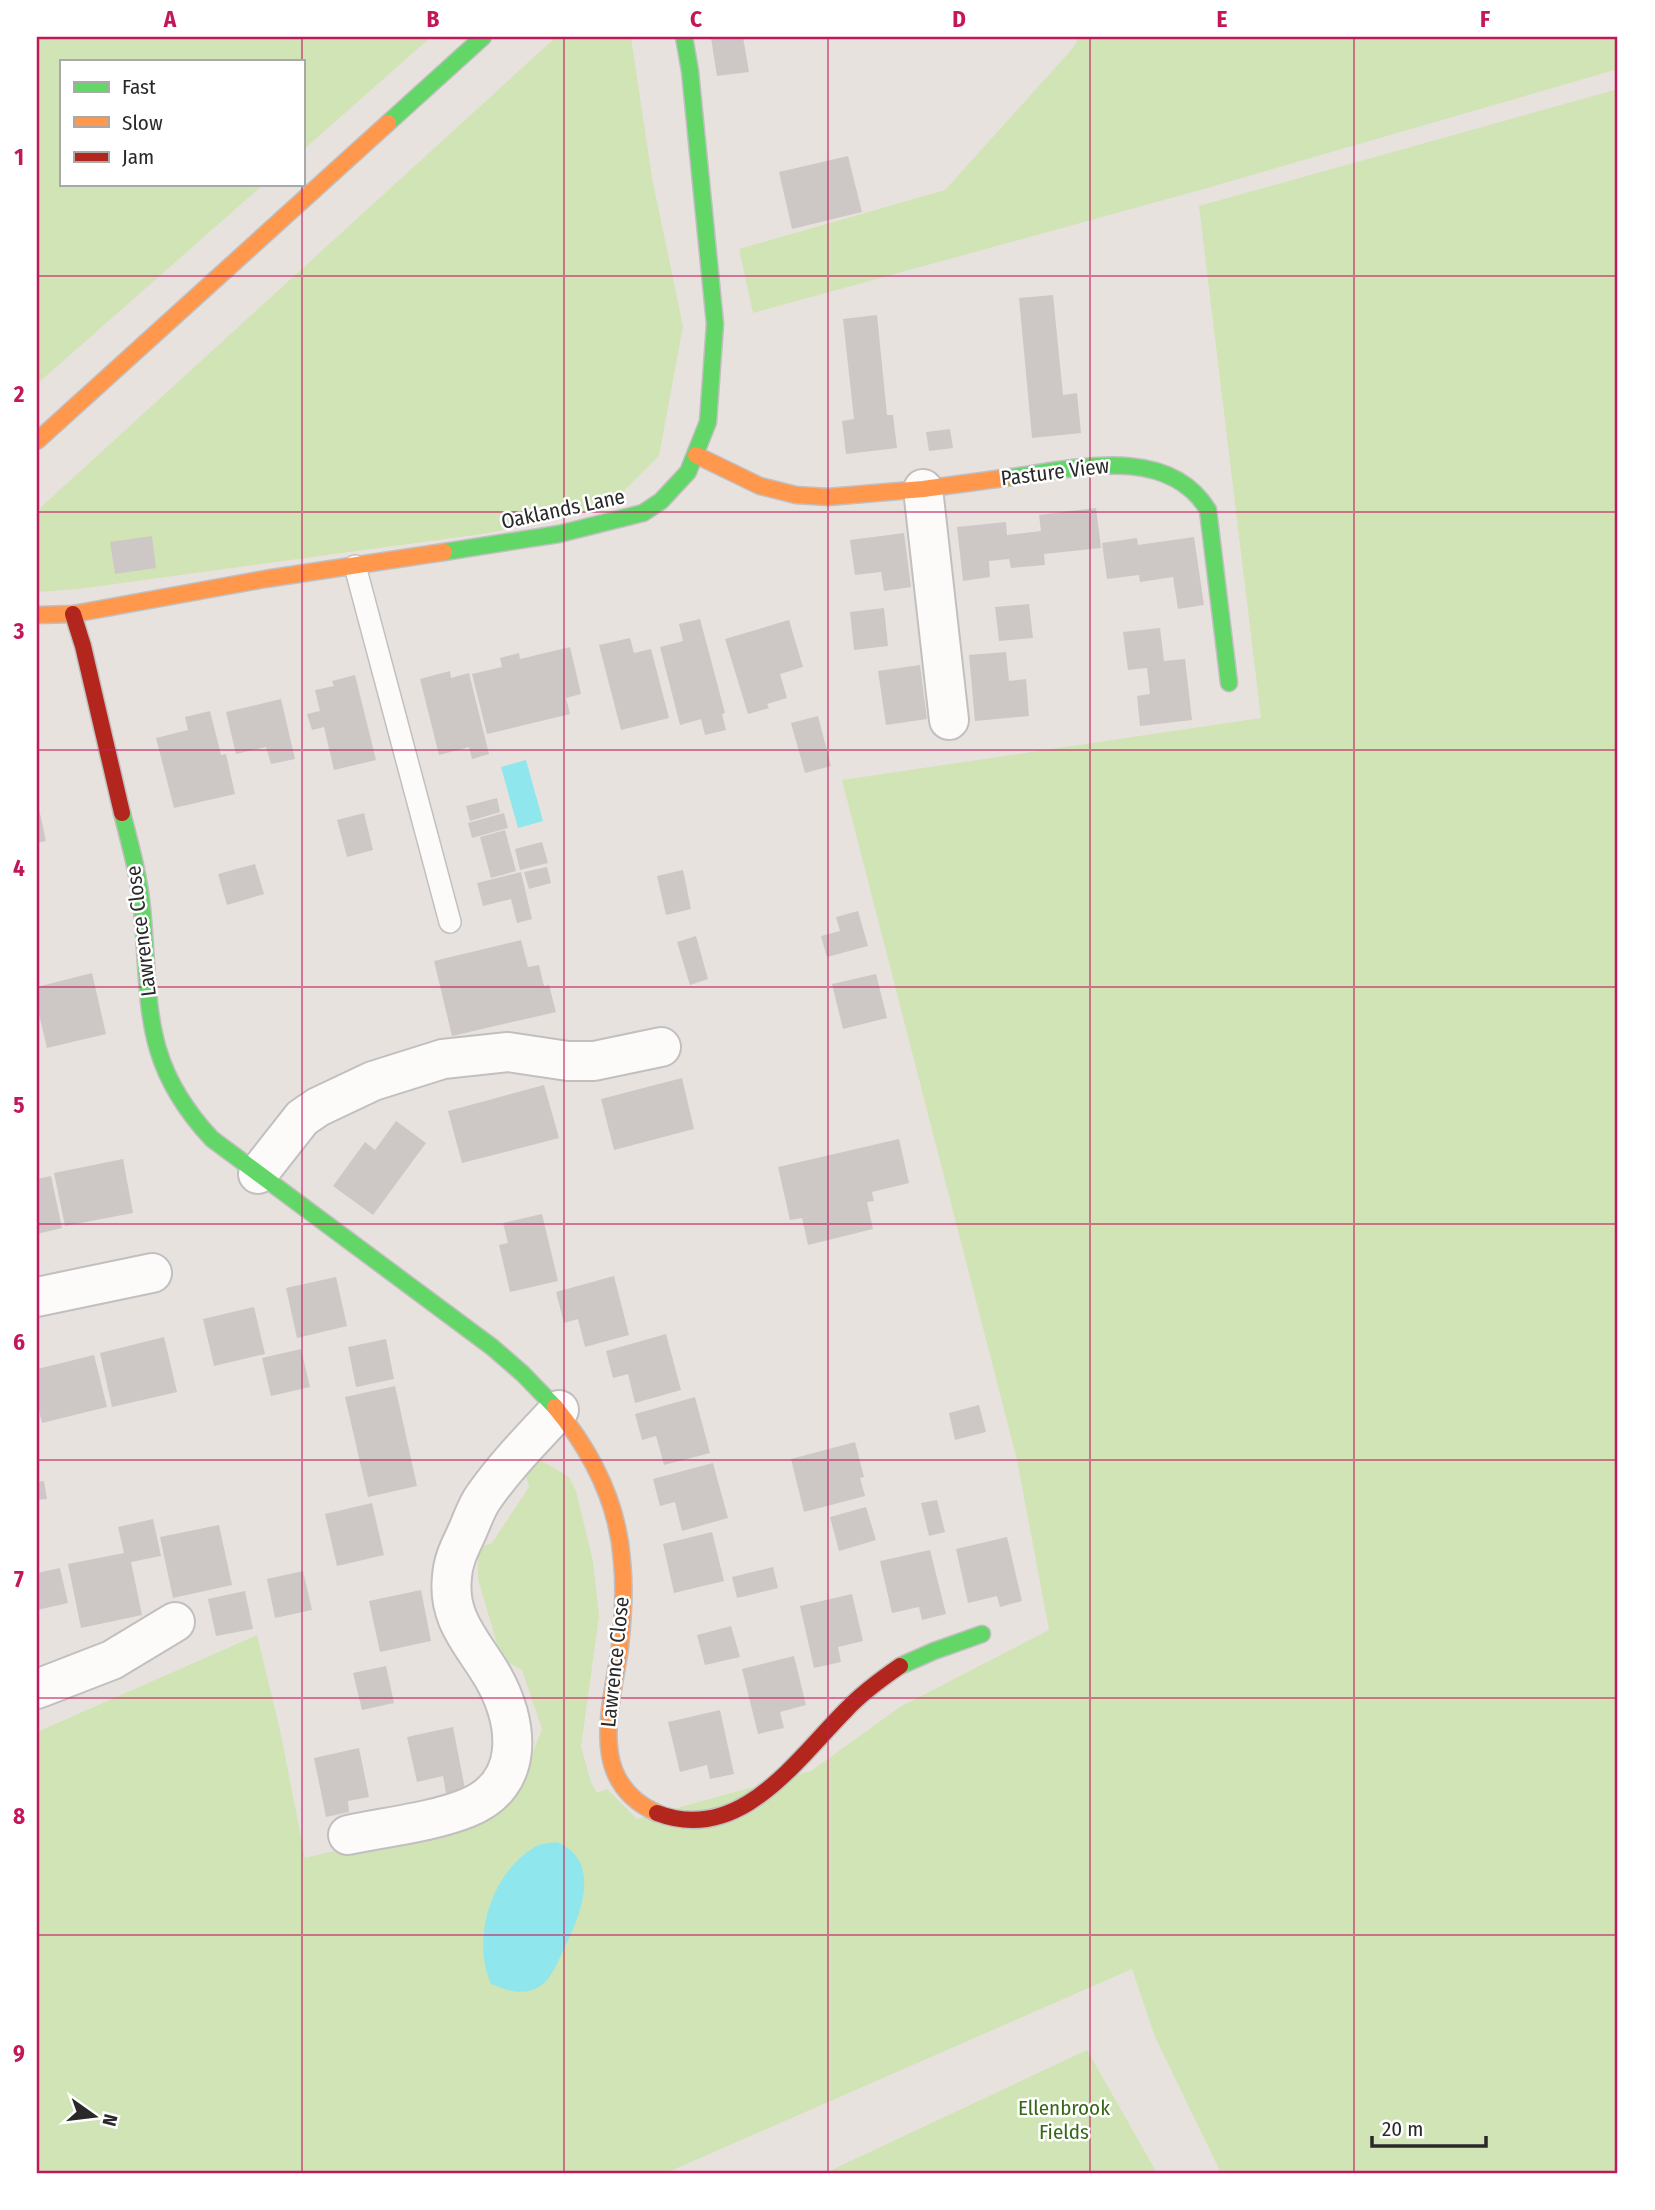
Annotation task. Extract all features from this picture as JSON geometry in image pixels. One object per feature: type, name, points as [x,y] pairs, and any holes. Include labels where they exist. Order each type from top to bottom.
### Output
[{"type":"street","points":[[37,441],[483,37]]},
{"type":"street","name":"Oaklands Lane","points":[[37,615],[73,614],[189,592],[559,534],[643,513],[674,489],[688,472],[708,422],[715,324],[690,71],[684,37]]},
{"type":"street","name":"Pasture View","points":[[696,456],[760,486],[796,495],[828,497],[923,489],[1111,464],[1138,467],[1169,476],[1196,491],[1208,510],[1229,683]]},
{"type":"street","points":[[923,489],[949,720]]},
{"type":"street","name":"Lawrence Close","points":[[73,614],[83,646],[139,884],[145,922],[146,983],[152,1026],[161,1062],[171,1087],[185,1110],[212,1139],[512,1364],[559,1410],[602,1476],[620,1538],[624,1613],[607,1725],[607,1744],[616,1777],[625,1792],[651,1811],[686,1820],[707,1818],[745,1807],[778,1781],[842,1714],[891,1672],[935,1651],[982,1634]]},
{"type":"street","points":[[258,1174],[302,1118],[318,1107],[373,1081],[443,1059],[508,1052],[568,1061],[594,1061],[661,1047]]},
{"type":"street","points":[[37,1297],[152,1273]]},
{"type":"street","points":[[348,1835],[471,1807],[492,1792],[511,1763],[514,1747],[510,1715],[493,1677],[458,1621],[451,1579],[454,1559],[481,1500],[559,1410]]},
{"type":"street","points":[[37,1689],[112,1660],[175,1622]]},
{"type":"lane","points":[[355,566],[450,922]]},
{"type":"green space","points":[[37,37],[431,37],[304,149],[304,60],[60,60],[60,186],[262,186],[37,384]]},
{"type":"green space","points":[[556,37],[631,37],[652,178],[683,326],[659,456],[610,505],[489,533],[78,589],[37,592],[37,521],[41,507]]},
{"type":"green space","points":[[1079,37],[1618,37],[1618,69],[1200,190],[753,313],[739,249],[945,190],[1073,48]]},
{"type":"green space","points":[[1618,89],[1618,2173],[1221,2173],[1155,2037],[1132,1969],[666,2173],[37,2173],[37,1732],[257,1635],[280,1730],[305,1858],[479,1816],[521,1782],[542,1729],[522,1670],[509,1663],[498,1647],[478,1579],[478,1548],[492,1543],[529,1487],[524,1469],[540,1460],[569,1477],[576,1491],[593,1561],[599,1616],[581,1747],[597,1793],[607,1789],[637,1819],[811,1771],[900,1707],[1049,1630],[1017,1460],[842,780],[1261,718],[1199,206]]},
{"type":"green space","name":"Ellenbrook Fields","points":[[1087,2050],[1157,2173],[825,2173]]},
{"type":"water","points":[[526,760],[543,821],[518,828],[501,767]]},
{"type":"water","points":[[556,1842],[571,1851],[580,1862],[584,1876],[584,1892],[569,1939],[552,1973],[546,1982],[537,1988],[520,1992],[491,1984],[483,1947],[489,1908],[496,1890],[520,1859],[537,1846]]},
{"type":"building","points":[[743,37],[749,72],[717,76],[711,38]]},
{"type":"building","points":[[848,156],[862,212],[792,229],[779,172]]},
{"type":"building","points":[[1053,295],[1063,395],[1077,393],[1081,433],[1032,438],[1019,298]]},
{"type":"building","points":[[877,315],[887,415],[893,415],[897,448],[846,454],[842,421],[854,419],[843,319]]},
{"type":"building","points":[[950,429],[953,448],[929,451],[926,432]]},
{"type":"building","points":[[1096,508],[1101,548],[1044,554],[1045,565],[1011,568],[1009,559],[989,561],[990,577],[963,581],[957,527],[1006,522],[1007,535],[1041,531],[1039,515]]},
{"type":"building","points":[[904,533],[911,587],[884,591],[881,572],[855,575],[850,540]]},
{"type":"building","points":[[152,536],[156,568],[115,574],[110,542]]},
{"type":"building","points":[[1194,537],[1204,605],[1178,609],[1173,577],[1140,582],[1139,575],[1107,579],[1102,543],[1137,538],[1138,545]]},
{"type":"building","points":[[1029,604],[1033,638],[999,641],[995,607]]},
{"type":"building","points":[[884,608],[888,646],[854,650],[850,612]]},
{"type":"building","points":[[700,619],[725,713],[722,714],[726,730],[705,735],[701,719],[680,725],[660,647],[683,641],[679,624]]},
{"type":"building","points":[[789,620],[803,667],[780,674],[787,698],[767,704],[769,708],[748,714],[725,639]]},
{"type":"building","points":[[1160,628],[1164,661],[1185,659],[1192,720],[1140,726],[1137,696],[1150,694],[1147,668],[1128,670],[1123,632]]},
{"type":"building","points":[[630,638],[634,653],[651,649],[669,718],[621,730],[599,645]]},
{"type":"building","points":[[570,647],[581,694],[566,698],[570,714],[487,734],[472,674],[502,667],[500,658],[519,653],[520,659]]},
{"type":"building","points":[[1006,652],[1009,681],[1026,679],[1029,716],[975,721],[969,655]]},
{"type":"building","points":[[920,665],[927,719],[886,725],[878,671]]},
{"type":"building","points":[[450,671],[451,678],[469,673],[489,754],[472,759],[469,747],[439,755],[420,679]]},
{"type":"building","points":[[355,675],[376,760],[334,770],[324,727],[312,730],[307,714],[320,711],[315,690],[334,686],[332,681]]},
{"type":"building","points":[[281,699],[295,759],[271,764],[266,747],[236,754],[226,712]]},
{"type":"building","points":[[210,711],[221,755],[226,754],[235,794],[174,808],[156,738],[188,730],[185,717]]},
{"type":"building","points":[[818,716],[831,766],[805,773],[791,723]]},
{"type":"building","points":[[497,798],[500,812],[470,821],[466,806]]},
{"type":"building","points":[[37,800],[46,841],[37,843]]},
{"type":"building","points":[[364,813],[373,850],[347,857],[337,820]]},
{"type":"building","points":[[504,813],[508,828],[472,838],[468,823]]},
{"type":"building","points":[[505,830],[516,871],[491,878],[480,837]]},
{"type":"building","points":[[542,842],[548,863],[520,870],[515,849]]},
{"type":"building","points":[[255,864],[264,894],[227,905],[218,874]]},
{"type":"building","points":[[547,867],[551,883],[529,889],[524,872]]},
{"type":"building","points":[[683,870],[691,909],[666,915],[657,876]]},
{"type":"building","points":[[521,872],[532,919],[517,923],[511,899],[483,906],[477,883]]},
{"type":"building","points":[[858,911],[868,946],[827,957],[821,936],[840,931],[836,917]]},
{"type":"building","points":[[696,936],[708,979],[690,985],[677,942]]},
{"type":"building","points":[[521,940],[528,967],[539,965],[544,986],[549,985],[556,1012],[452,1036],[434,961]]},
{"type":"building","points":[[92,973],[106,1034],[47,1048],[37,1006],[37,987]]},
{"type":"building","points":[[876,974],[887,1018],[843,1029],[832,984]]},
{"type":"building","points":[[682,1078],[694,1129],[614,1150],[601,1099]]},
{"type":"building","points":[[544,1085],[559,1138],[462,1163],[448,1111]]},
{"type":"building","points":[[396,1121],[426,1143],[373,1215],[333,1186],[365,1142],[375,1150]]},
{"type":"building","points":[[899,1139],[909,1183],[872,1192],[874,1201],[867,1202],[873,1229],[808,1245],[802,1218],[790,1220],[778,1167]]},
{"type":"building","points":[[123,1159],[133,1213],[65,1226],[54,1173]]},
{"type":"building","points":[[51,1176],[62,1228],[37,1234],[37,1179]]},
{"type":"building","points":[[542,1214],[558,1281],[510,1292],[499,1245],[508,1243],[503,1223]]},
{"type":"building","points":[[614,1276],[629,1335],[585,1347],[578,1319],[564,1323],[556,1292]]},
{"type":"building","points":[[336,1277],[347,1326],[297,1338],[286,1288]]},
{"type":"building","points":[[254,1307],[265,1354],[214,1366],[203,1319]]},
{"type":"building","points":[[666,1334],[681,1390],[635,1403],[628,1374],[613,1378],[606,1351]]},
{"type":"building","points":[[164,1337],[177,1392],[112,1407],[100,1353]]},
{"type":"building","points":[[386,1339],[394,1379],[356,1387],[348,1347]]},
{"type":"building","points":[[301,1349],[310,1387],[271,1396],[262,1358]]},
{"type":"building","points":[[94,1355],[107,1407],[42,1423],[37,1402],[37,1369]]},
{"type":"building","points":[[395,1386],[417,1486],[368,1497],[345,1397]]},
{"type":"building","points":[[695,1397],[710,1453],[664,1465],[656,1436],[642,1440],[635,1414]]},
{"type":"building","points":[[979,1405],[986,1432],[955,1440],[949,1413]]},
{"type":"building","points":[[855,1442],[864,1477],[860,1478],[865,1496],[804,1512],[791,1459]]},
{"type":"building","points":[[713,1463],[728,1518],[682,1531],[675,1502],[660,1506],[653,1479]]},
{"type":"building","points":[[44,1481],[47,1499],[37,1500],[37,1482]]},
{"type":"building","points":[[937,1500],[945,1532],[929,1536],[921,1503]]},
{"type":"building","points":[[372,1503],[384,1555],[337,1566],[325,1514]]},
{"type":"building","points":[[866,1507],[876,1540],[839,1551],[830,1517]]},
{"type":"building","points":[[153,1519],[161,1556],[131,1562],[142,1615],[81,1628],[68,1564],[124,1553],[118,1527]]},
{"type":"building","points":[[219,1525],[232,1585],[173,1598],[160,1537]]},
{"type":"building","points":[[712,1532],[724,1581],[674,1593],[663,1544]]},
{"type":"building","points":[[1007,1537],[1022,1601],[1000,1607],[997,1596],[968,1603],[956,1549]]},
{"type":"building","points":[[930,1550],[946,1614],[922,1620],[919,1607],[892,1613],[880,1561]]},
{"type":"building","points":[[773,1567],[778,1588],[737,1598],[732,1577]]},
{"type":"building","points":[[60,1568],[68,1603],[37,1610],[37,1573]]},
{"type":"building","points":[[303,1571],[312,1610],[275,1618],[267,1579]]},
{"type":"building","points":[[421,1590],[431,1641],[380,1652],[369,1601]]},
{"type":"building","points":[[245,1591],[253,1629],[216,1636],[208,1599]]},
{"type":"building","points":[[852,1594],[863,1641],[838,1647],[841,1662],[814,1668],[800,1606]]},
{"type":"building","points":[[731,1626],[740,1657],[705,1665],[697,1635]]},
{"type":"building","points":[[794,1656],[806,1705],[780,1712],[784,1728],[758,1734],[742,1669]]},
{"type":"building","points":[[386,1666],[394,1703],[362,1710],[353,1673]]},
{"type":"building","points":[[720,1710],[734,1774],[710,1779],[707,1765],[680,1772],[668,1722]]},
{"type":"building","points":[[453,1727],[465,1789],[446,1793],[443,1776],[417,1782],[407,1737]]},
{"type":"building","points":[[359,1748],[369,1797],[348,1801],[349,1812],[326,1817],[314,1758]]},
{"type":"traffic: fast","points":[[388,123],[483,37]]},
{"type":"traffic: fast","points":[[444,552],[559,534],[643,513],[661,501],[688,472],[708,422],[715,324],[690,71],[684,37]]},
{"type":"traffic: fast","points":[[1004,478],[1058,470],[1115,466],[1143,468],[1168,475],[1190,489],[1208,510],[1229,683]]},
{"type":"traffic: fast","points":[[122,813],[141,896],[153,1031],[172,1084],[189,1111],[212,1139],[492,1347],[555,1407]]},
{"type":"traffic: fast","points":[[900,1666],[982,1634]]},
{"type":"traffic: slow","points":[[37,441],[388,123]]},
{"type":"traffic: slow","points":[[696,455],[760,486],[796,495],[828,497],[923,489],[1004,478]]},
{"type":"traffic: slow","points":[[37,615],[73,614],[265,579],[444,552]]},
{"type":"traffic: slow","points":[[555,1407],[581,1442],[601,1479],[609,1498],[619,1539],[623,1604],[620,1647],[609,1717],[608,1740],[612,1762],[620,1782],[634,1799],[657,1813]]},
{"type":"traffic: jam","points":[[73,614],[122,813]]},
{"type":"traffic: jam","points":[[657,1813],[687,1820],[715,1817],[740,1808],[786,1773],[852,1704],[900,1666]]}]
